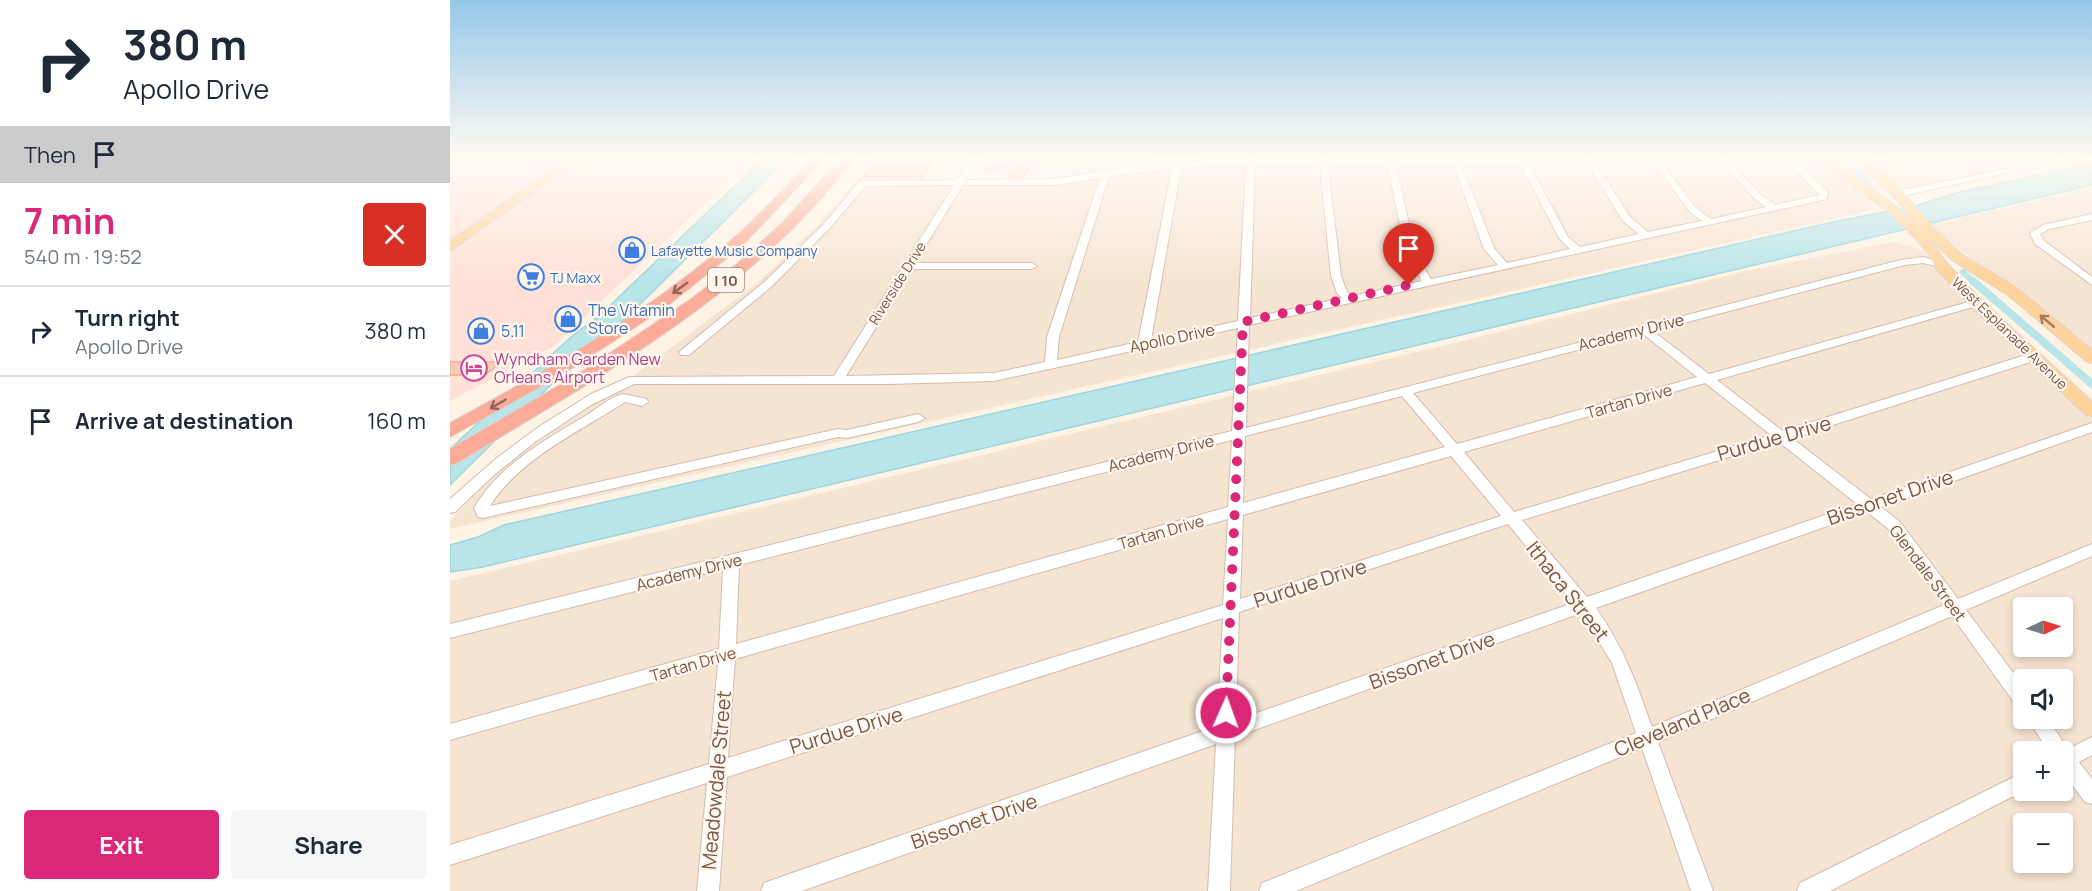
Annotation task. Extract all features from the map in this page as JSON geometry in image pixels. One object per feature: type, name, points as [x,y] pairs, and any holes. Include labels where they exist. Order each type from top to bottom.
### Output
[{"type":"highway","name":"I 10","points":[[450,431],[539,381],[676,292],[726,252],[780,198]]},
{"type":"highway","name":"I 10","points":[[450,458],[547,401],[636,345],[698,302],[742,267],[814,198]]},
{"type":"highway","points":[[450,473],[653,347],[736,283],[781,239],[807,205]]},
{"type":"main road","points":[[450,233],[502,198]]},
{"type":"main road","points":[[508,206],[515,198]]},
{"type":"main road","points":[[450,247],[520,198]]},
{"type":"main road","name":"West Esplanade Avenue","points":[[1876,198],[1958,258],[2013,292],[2092,358]]},
{"type":"main road","name":"West Esplanade Avenue","points":[[1901,198],[1942,266],[1976,303],[2092,411]]},
{"type":"main road","points":[[1942,266],[1952,264],[1962,266],[1988,277]]},
{"type":"street","points":[[685,352],[767,285],[825,228],[851,198]]},
{"type":"street","name":"Riverside Drive","points":[[838,380],[950,198]]},
{"type":"street","points":[[1051,364],[1053,337],[1098,198]]},
{"type":"street","points":[[1144,344],[1171,198]]},
{"type":"street","points":[[1219,891],[1233,512],[1249,198]]},
{"type":"street","points":[[1328,198],[1336,276],[1342,293],[1349,299]]},
{"type":"street","points":[[1399,198],[1411,252],[1427,281]]},
{"type":"street","points":[[1470,198],[1489,249],[1504,265]]},
{"type":"street","points":[[1543,198],[1564,238],[1577,249]]},
{"type":"street","points":[[1613,198],[1626,219],[1646,235]]},
{"type":"street","points":[[1684,198],[1692,209],[1710,222]]},
{"type":"street","points":[[1760,198],[1774,208]]},
{"type":"street","name":"Apollo Drive","points":[[450,508],[481,476],[516,447],[612,387],[633,380],[984,378],[1817,198]]},
{"type":"street","points":[[2089,277],[2039,242],[2035,233],[2092,217]]},
{"type":"street","name":"Academy Drive","points":[[450,631],[1238,434],[1905,262],[1923,260],[1942,266]]},
{"type":"street","points":[[909,266],[1032,266]]},
{"type":"street","name":"Tartan Drive","points":[[450,732],[1976,303]]},
{"type":"street","name":"Glendale Street","points":[[1644,329],[1868,504],[1904,537],[2013,687]]},
{"type":"street","name":"Purdue Drive","points":[[450,855],[1692,462],[2033,357]]},
{"type":"street","name":"Ithaca Street","points":[[1404,390],[1585,606],[1606,636],[1620,662],[1702,891]]},
{"type":"street","points":[[642,402],[623,398],[522,465],[486,496],[481,508],[483,513],[838,433],[847,434],[918,418]]},
{"type":"street","points":[[569,413],[589,420]]},
{"type":"street","name":"Bissonet Drive","points":[[772,891],[2092,427]]},
{"type":"street","name":"Cleveland Place","points":[[1270,891],[1648,737],[2092,550]]},
{"type":"street","name":"Meadowdale Street","points":[[708,891],[727,654],[731,562]]},
{"type":"street","points":[[2073,753],[2092,746]]},
{"type":"street","points":[[2073,769],[2092,795]]},
{"type":"street","points":[[1808,891],[2013,786]]},
{"type":"shaded area","points":[[450,198],[711,198],[554,346],[450,401]]},
{"type":"shaded area","points":[[841,198],[1864,198],[1877,209],[450,529],[450,520],[513,457],[640,371],[756,284],[818,225]]},
{"type":"shaded area","points":[[2050,198],[2092,198],[2092,359],[1931,225]]},
{"type":"shaded area","points":[[1893,242],[1928,252],[2092,399],[2092,891],[450,891],[450,581],[1450,344],[1746,271]]},
{"type":"water","points":[[723,198],[748,198],[627,317],[586,350],[450,485],[450,449],[571,337],[599,316]]},
{"type":"water","points":[[1942,198],[2039,198],[483,567],[450,572],[450,545],[478,537],[504,525],[1833,222],[1915,206]]},
{"type":"building","name":"Wyndham Garden New Orleans Airport","points":[[450,362],[501,362],[485,375],[450,375]]},
{"type":"waterway","points":[[1963,272],[1975,283]]},
{"type":"waterway","points":[[1973,281],[2092,384]]},
{"type":"place","name":"Lafayette Music Company","points":[[632,250]]},
{"type":"place","name":"TJ Maxx","points":[[531,277]]},
{"type":"place","name":"The Vitamin Store","points":[[568,319]]},
{"type":"place","name":"5.11","points":[[481,331]]},
{"type":"place","name":"Wyndham Garden New Orleans Airport","points":[[474,368]]},
{"type":"route","points":[[1226,713],[1243,322],[1409,285]]}]
